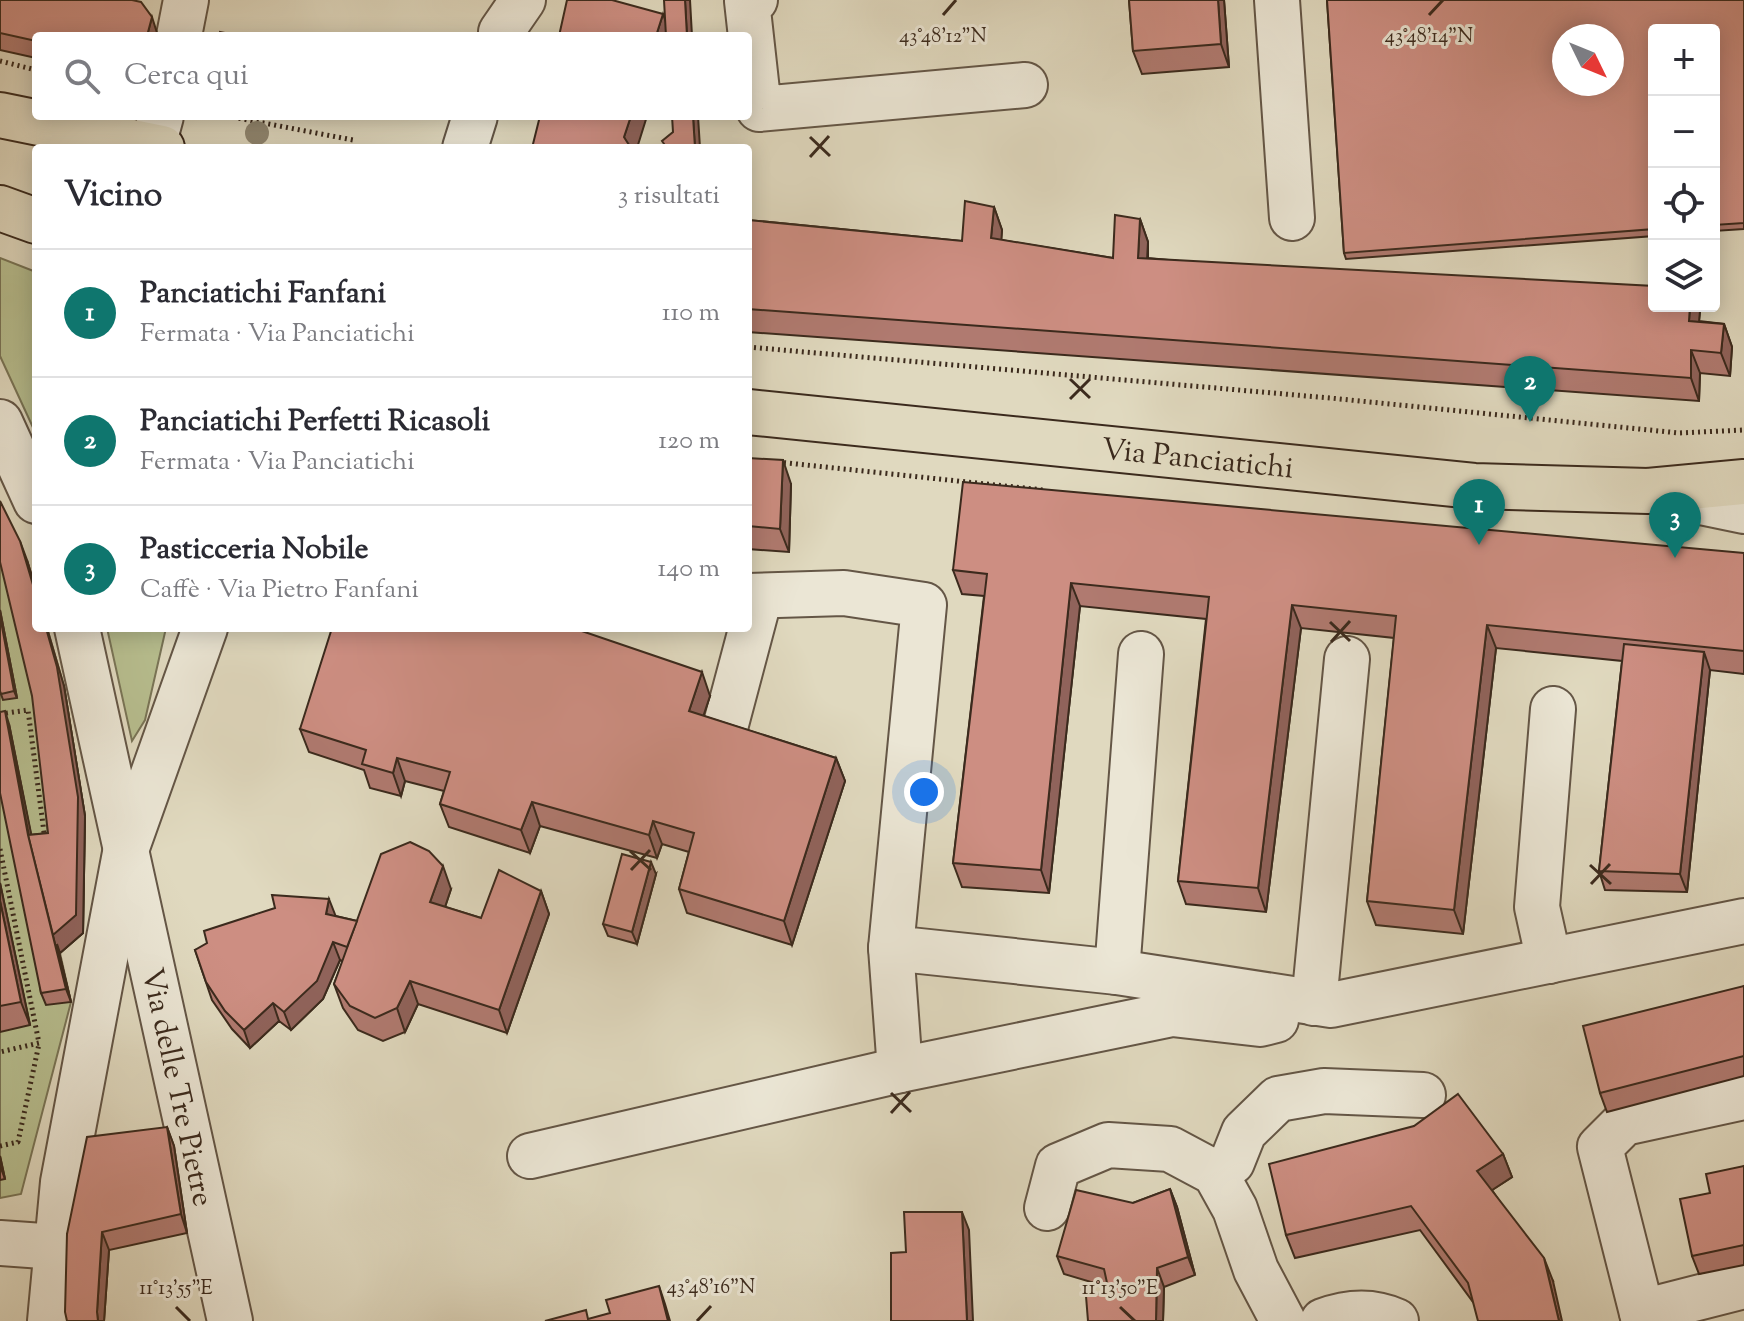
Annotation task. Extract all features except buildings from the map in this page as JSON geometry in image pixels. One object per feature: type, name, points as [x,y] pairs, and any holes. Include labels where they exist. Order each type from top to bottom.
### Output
[{"type":"main road","points":[[0,115],[32,119]]},
{"type":"main road","points":[[36,120],[159,137]]},
{"type":"main road","points":[[0,208],[32,220]]},
{"type":"main road","name":"Via Panciatichi","points":[[752,412],[1474,486],[1648,491],[1744,482]]},
{"type":"street","points":[[180,32],[186,0]]},
{"type":"street","points":[[751,32],[747,0],[755,0]]},
{"type":"street","points":[[1277,0],[1292,218]]},
{"type":"street","points":[[752,45],[759,109],[1025,85]]},
{"type":"street","points":[[466,144],[474,120]]},
{"type":"street","points":[[0,422],[32,492]]},
{"type":"street","points":[[1648,491],[1744,511]]},
{"type":"street","points":[[754,596],[844,593],[924,605],[891,948],[900,1070]]},
{"type":"street","name":"Via delle Tre Pietre","points":[[78,632],[230,1321]]},
{"type":"street","points":[[50,1321],[63,1182],[125,853],[204,632]]},
{"type":"street","points":[[726,724],[746,632]]},
{"type":"street","points":[[1117,972],[1141,654]]},
{"type":"street","points":[[1322,1004],[1347,659]]},
{"type":"street","points":[[1549,961],[1537,907],[1553,709]]},
{"type":"street","points":[[530,1156],[900,1070],[1172,1014],[1260,1024],[1322,1004],[1744,921]]},
{"type":"street","points":[[891,948],[1117,972],[1322,1004]]},
{"type":"street","points":[[1215,1173],[1232,1162],[1244,1132],[1278,1099],[1324,1091],[1423,1095]]},
{"type":"street","points":[[1744,1097],[1624,1123],[1600,1147],[1643,1316],[1744,1286]]},
{"type":"street","points":[[1047,1208],[1058,1166],[1108,1145],[1170,1149],[1215,1173],[1235,1209],[1256,1270],[1283,1321]]},
{"type":"street","points":[[0,1243],[57,1247]]},
{"type":"street","points":[[1323,1321],[1358,1313],[1381,1314],[1396,1321]]},
{"type":"path","points":[[0,61],[32,69]]},
{"type":"path","points":[[248,120],[353,140]]},
{"type":"path","points":[[752,347],[1330,398],[1679,433],[1744,430]]},
{"type":"path","points":[[764,460],[1048,490]]},
{"type":"path","points":[[0,714],[28,710],[45,840]]},
{"type":"path","points":[[0,849],[39,1043],[18,1142],[0,1146]]},
{"type":"path","points":[[0,1052],[39,1043]]},
{"type":"green space","points":[[0,258],[32,270],[32,425],[0,356]]},
{"type":"green space","points":[[0,506],[32,614],[32,632],[48,632],[64,686],[85,816],[83,933],[60,953],[71,1002],[21,1194],[0,1198]]},
{"type":"green space","points":[[108,632],[165,632],[145,720],[132,741]]},
{"type":"place","name":"Panciatichi Perfetti Ricasoli","points":[[1530,422]]},
{"type":"place","name":"Panciatichi Fanfani","points":[[1479,545]]},
{"type":"place","name":"Pasticceria Nobile","points":[[1675,558]]}]
